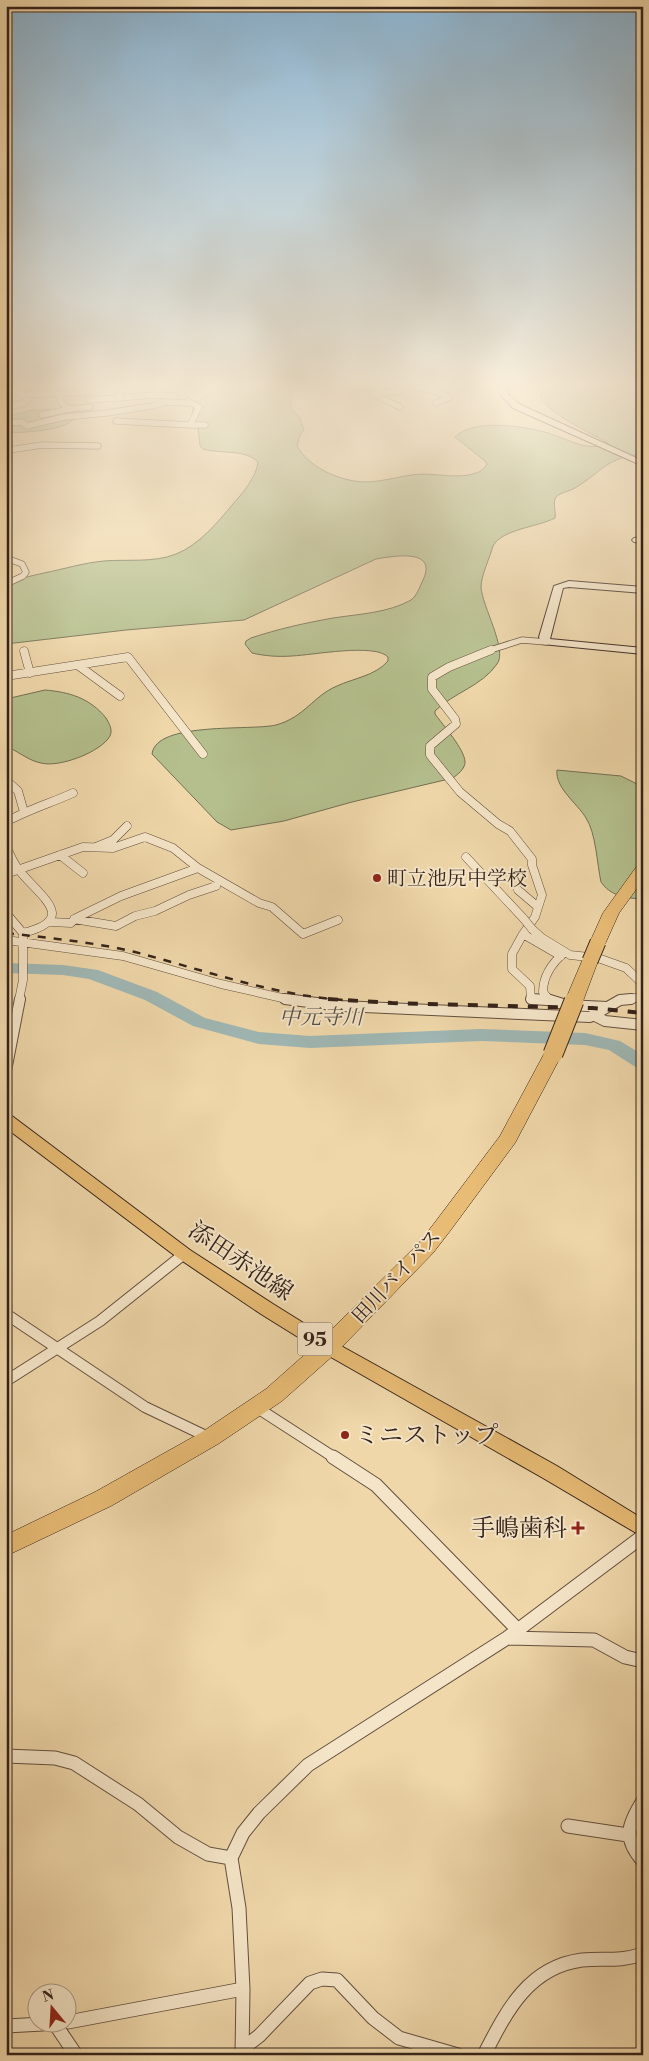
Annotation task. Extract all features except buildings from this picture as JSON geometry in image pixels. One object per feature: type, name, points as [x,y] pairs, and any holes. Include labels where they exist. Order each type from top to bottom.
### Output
[{"type":"highway","name":"田川バイパス","points":[[6,1546],[103,1499],[210,1438],[274,1395],[328,1347],[426,1248],[508,1139],[553,1054],[611,913],[643,869]]},
{"type":"main road","name":"添田赤池線","points":[[6,1120],[184,1254],[267,1310],[328,1347],[541,1467],[643,1529]]},
{"type":"street","points":[[6,558],[22,564],[26,572],[23,576],[6,584]]},
{"type":"street","points":[[546,642],[544,637],[559,586],[569,584],[643,590]]},
{"type":"street","points":[[527,1014],[531,998],[530,986],[514,972],[510,964],[516,942],[535,917],[542,895],[532,866],[532,859],[510,831],[498,824],[460,792],[430,755],[430,746],[456,724],[455,719],[432,689],[432,677],[451,666],[518,641],[643,651]]},
{"type":"street","points":[[24,651],[30,673]]},
{"type":"street","points":[[6,676],[128,657],[203,754]]},
{"type":"street","points":[[79,666],[120,696]]},
{"type":"street","points":[[6,780],[18,791],[24,812]]},
{"type":"street","points":[[6,822],[24,812],[41,808],[73,793]]},
{"type":"street","points":[[94,848],[113,840],[127,826]]},
{"type":"street","points":[[6,874],[83,848],[113,848],[145,836],[173,848],[198,868],[259,903],[272,907],[302,934],[338,920]]},
{"type":"street","points":[[6,846],[17,869],[46,898],[52,910],[51,922]]},
{"type":"street","points":[[60,855],[83,873]]},
{"type":"street","points":[[466,857],[532,929],[563,954]]},
{"type":"street","points":[[23,933],[40,930],[51,922],[71,923],[121,896],[198,868]]},
{"type":"street","points":[[74,920],[116,926],[135,916],[155,911],[189,895],[216,886]]},
{"type":"street","points":[[518,890],[538,907]]},
{"type":"street","points":[[6,913],[23,933],[22,980],[6,1070]]},
{"type":"street","points":[[522,934],[563,954],[598,958],[617,964],[626,968],[643,984]]},
{"type":"street","points":[[6,940],[123,956],[221,984],[296,1001],[341,1006],[582,1017],[595,1016],[605,1021],[643,1025]]},
{"type":"street","points":[[547,1000],[543,994],[548,971],[563,954]]},
{"type":"street","points":[[595,1016],[607,1006],[620,1000],[643,997]]},
{"type":"street","points":[[531,998],[559,1004],[607,1006]]},
{"type":"street","points":[[6,1381],[100,1321],[184,1254]]},
{"type":"street","points":[[6,1314],[145,1406],[210,1438]]},
{"type":"street","points":[[256,1407],[376,1485],[504,1614],[512,1634]]},
{"type":"street","points":[[242,2052],[243,1989],[239,1908],[231,1858],[243,1832],[260,1812],[308,1765],[512,1634],[643,1536]]},
{"type":"street","points":[[512,1634],[594,1640],[626,1657],[643,1661]]},
{"type":"street","points":[[6,1756],[54,1758],[74,1763],[138,1804],[178,1837],[208,1854],[231,1858]]},
{"type":"street","points":[[643,1801],[630,1824],[628,1835],[643,1861]]},
{"type":"street","points":[[568,1826],[628,1835]]},
{"type":"street","points":[[484,2055],[508,2008],[520,1992],[536,1976],[578,1960],[625,1960],[643,1954]]},
{"type":"street","points":[[242,2052],[310,1984],[322,1979],[337,1980],[373,2018],[399,2038],[458,2055]]},
{"type":"street","points":[[78,2020],[243,1989]]},
{"type":"street","points":[[6,2026],[28,2025]]},
{"type":"street","points":[[62,2034],[76,2055]]},
{"type":"green space","points":[[250,481],[585,481],[556,497],[554,503],[555,518],[512,532],[498,540],[493,546],[481,587],[485,605],[497,638],[500,657],[491,672],[484,678],[450,699],[435,711],[435,714],[458,744],[464,757],[464,767],[453,778],[352,802],[284,821],[231,830],[217,822],[152,754],[157,744],[170,736],[186,732],[276,725],[302,712],[329,690],[371,673],[383,666],[388,661],[388,657],[381,653],[370,651],[357,650],[292,656],[267,656],[252,653],[245,644],[251,638],[281,629],[393,608],[411,600],[418,591],[426,570],[425,563],[412,556],[376,559],[244,620],[126,630],[6,644],[6,589],[9,585],[29,576],[89,563],[150,560],[176,554],[192,545],[207,533],[221,519]]},
{"type":"green space","points":[[45,690],[71,694],[93,705],[107,720],[111,729],[110,736],[98,748],[89,753],[58,763],[37,762],[10,748],[6,744],[6,699]]},
{"type":"green space","points":[[557,770],[621,776],[643,787],[643,898],[619,896],[604,887],[601,882],[594,840],[589,824],[559,783]]},
{"type":"waterway","name":"中元寺川","points":[[6,968],[63,970],[92,974],[151,996],[199,1022],[259,1038],[310,1042],[481,1035],[585,1039],[614,1045],[626,1051],[643,1064]]},
{"type":"railway","points":[[6,933],[71,941],[135,952],[238,981],[290,993],[342,1000]]},
{"type":"railway","points":[[328,999],[342,1000]]},
{"type":"railway","points":[[342,1000],[392,1003],[592,1008],[643,1013]]},
{"type":"place","name":"町立池尻中学校","points":[[377,878]]},
{"type":"place","name":"ミニストップ","points":[[345,1435]]},
{"type":"place","name":"手嶋歯科","points":[[578,1528]]}]
